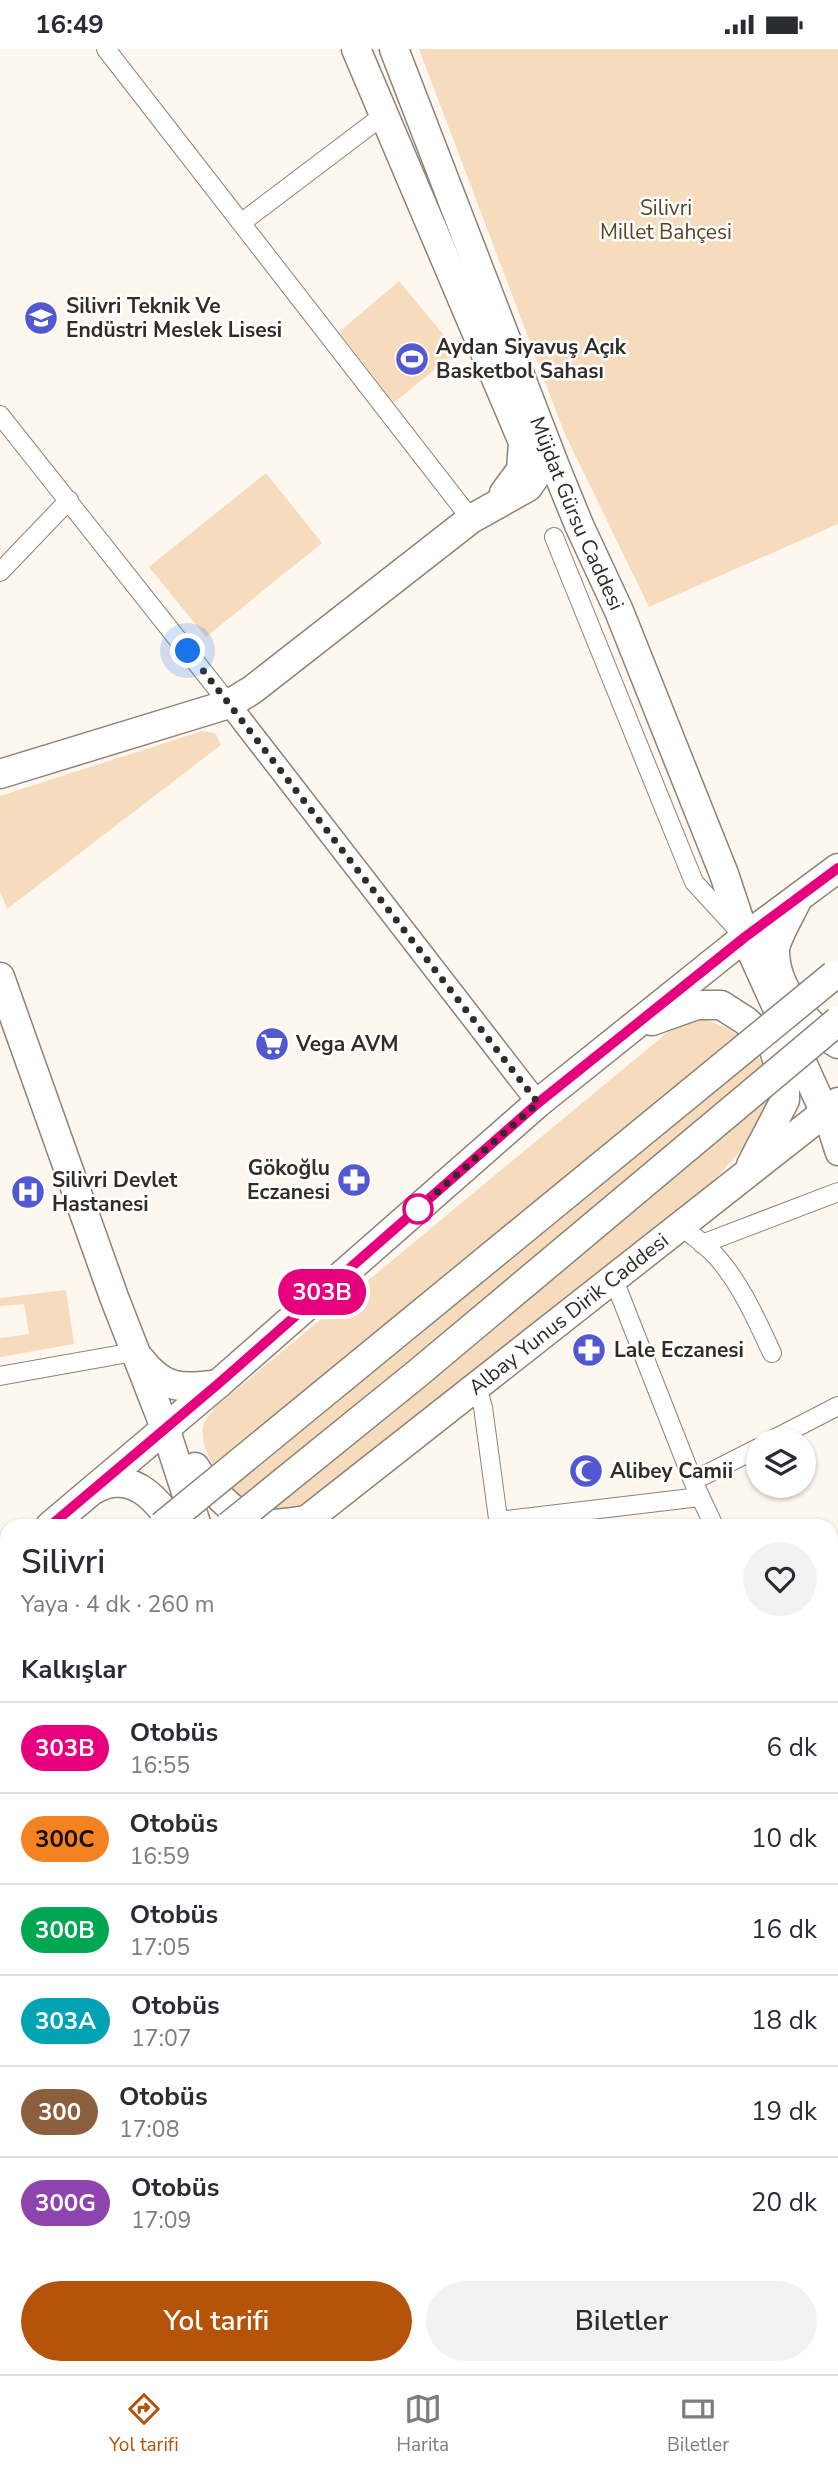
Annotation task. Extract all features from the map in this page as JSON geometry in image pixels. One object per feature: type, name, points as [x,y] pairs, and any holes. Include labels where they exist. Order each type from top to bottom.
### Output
[{"type":"main road","name":"Müjdat Gürsu Caddesi","points":[[356,49],[523,442],[521,470],[501,498],[479,514]]},
{"type":"main road","name":"Müjdat Gürsu Caddesi","points":[[394,49],[579,524],[619,611],[724,874],[745,937],[832,1107]]},
{"type":"main road","points":[[0,773],[229,704],[252,690],[479,514],[528,487],[541,468],[548,446]]},
{"type":"main road","points":[[58,1519],[218,1384],[538,1103],[745,937],[838,868]]},
{"type":"main road","points":[[798,898],[775,948],[779,976],[812,1026],[838,1044]]},
{"type":"main road","points":[[171,1519],[836,974]]},
{"type":"main road","points":[[0,977],[10,1032],[164,1428],[195,1519]]},
{"type":"main road","points":[[631,1029],[697,1005],[721,1005],[746,1021],[773,1047],[785,1084],[785,1100],[742,1180]]},
{"type":"main road","points":[[238,1519],[418,1373],[838,1021]]},
{"type":"main road","points":[[832,1107],[838,1151]]},
{"type":"main road","name":"Albay Yunus Dirik Caddesi","points":[[308,1519],[614,1280],[692,1235],[742,1180],[832,1107]]},
{"type":"main road","points":[[134,1352],[150,1373],[164,1382],[186,1389],[218,1384]]},
{"type":"main road","points":[[218,1384],[187,1429],[188,1455],[204,1481],[232,1507],[250,1519]]},
{"type":"main road","points":[[93,1490],[115,1482],[135,1486],[157,1501],[171,1519]]},
{"type":"street","points":[[106,49],[241,223],[479,514]]},
{"type":"street","points":[[241,223],[385,114]]},
{"type":"street","points":[[0,415],[229,704],[538,1103]]},
{"type":"street","points":[[0,572],[69,501]]},
{"type":"street","points":[[554,537],[694,882],[745,937]]},
{"type":"street","points":[[692,1235],[838,1192]]},
{"type":"street","points":[[692,1235],[714,1254],[733,1277],[772,1353]]},
{"type":"street","points":[[614,1280],[711,1519]]},
{"type":"street","points":[[0,1375],[134,1352]]},
{"type":"street","points":[[478,1387],[497,1519]]},
{"type":"street","points":[[795,1428],[838,1406]]},
{"type":"street","points":[[569,1519],[587,1518],[697,1489],[746,1456]]},
{"type":"green space","name":"Silivri Millet Bahçesi","points":[[419,49],[838,49],[838,524],[649,607],[564,432]]},
{"type":"green space","points":[[399,281],[457,351],[394,403],[339,332]]},
{"type":"green space","points":[[266,473],[322,543],[206,637],[149,567]]},
{"type":"green space","points":[[202,731],[215,733],[221,745],[7,909],[0,891],[0,796]]},
{"type":"green space","points":[[704,1019],[727,1028],[746,1041],[766,1068],[773,1093],[753,1137],[708,1187],[304,1507],[280,1513],[266,1513],[255,1509],[232,1491],[213,1466],[203,1438],[203,1426],[214,1408],[680,1022]]},
{"type":"green space","points":[[66,1290],[74,1344],[0,1357],[0,1338],[29,1334],[24,1304],[0,1306],[0,1298]]},
{"type":"bus line","name":"303B","points":[[58,1519],[218,1384],[538,1103],[745,937],[838,868]]},
{"type":"place","name":"Silivri Teknik Ve Endüstri Meslek Lisesi","points":[[41,318]]},
{"type":"place","name":"Aydan Siyavuş Açık Basketbol Sahası","points":[[412,359]]},
{"type":"place","name":"Vega AVM","points":[[272,1044]]},
{"type":"place","name":"Gökoğlu Eczanesi","points":[[354,1180]]},
{"type":"place","name":"Silivri Devlet Hastanesi","points":[[28,1192]]},
{"type":"place","name":"Lale Eczanesi","points":[[589,1350]]},
{"type":"place","name":"Alibey Camii","points":[[586,1471]]},
{"type":"route","points":[[188,651],[538,1103],[416,1210],[418,1209]]}]
